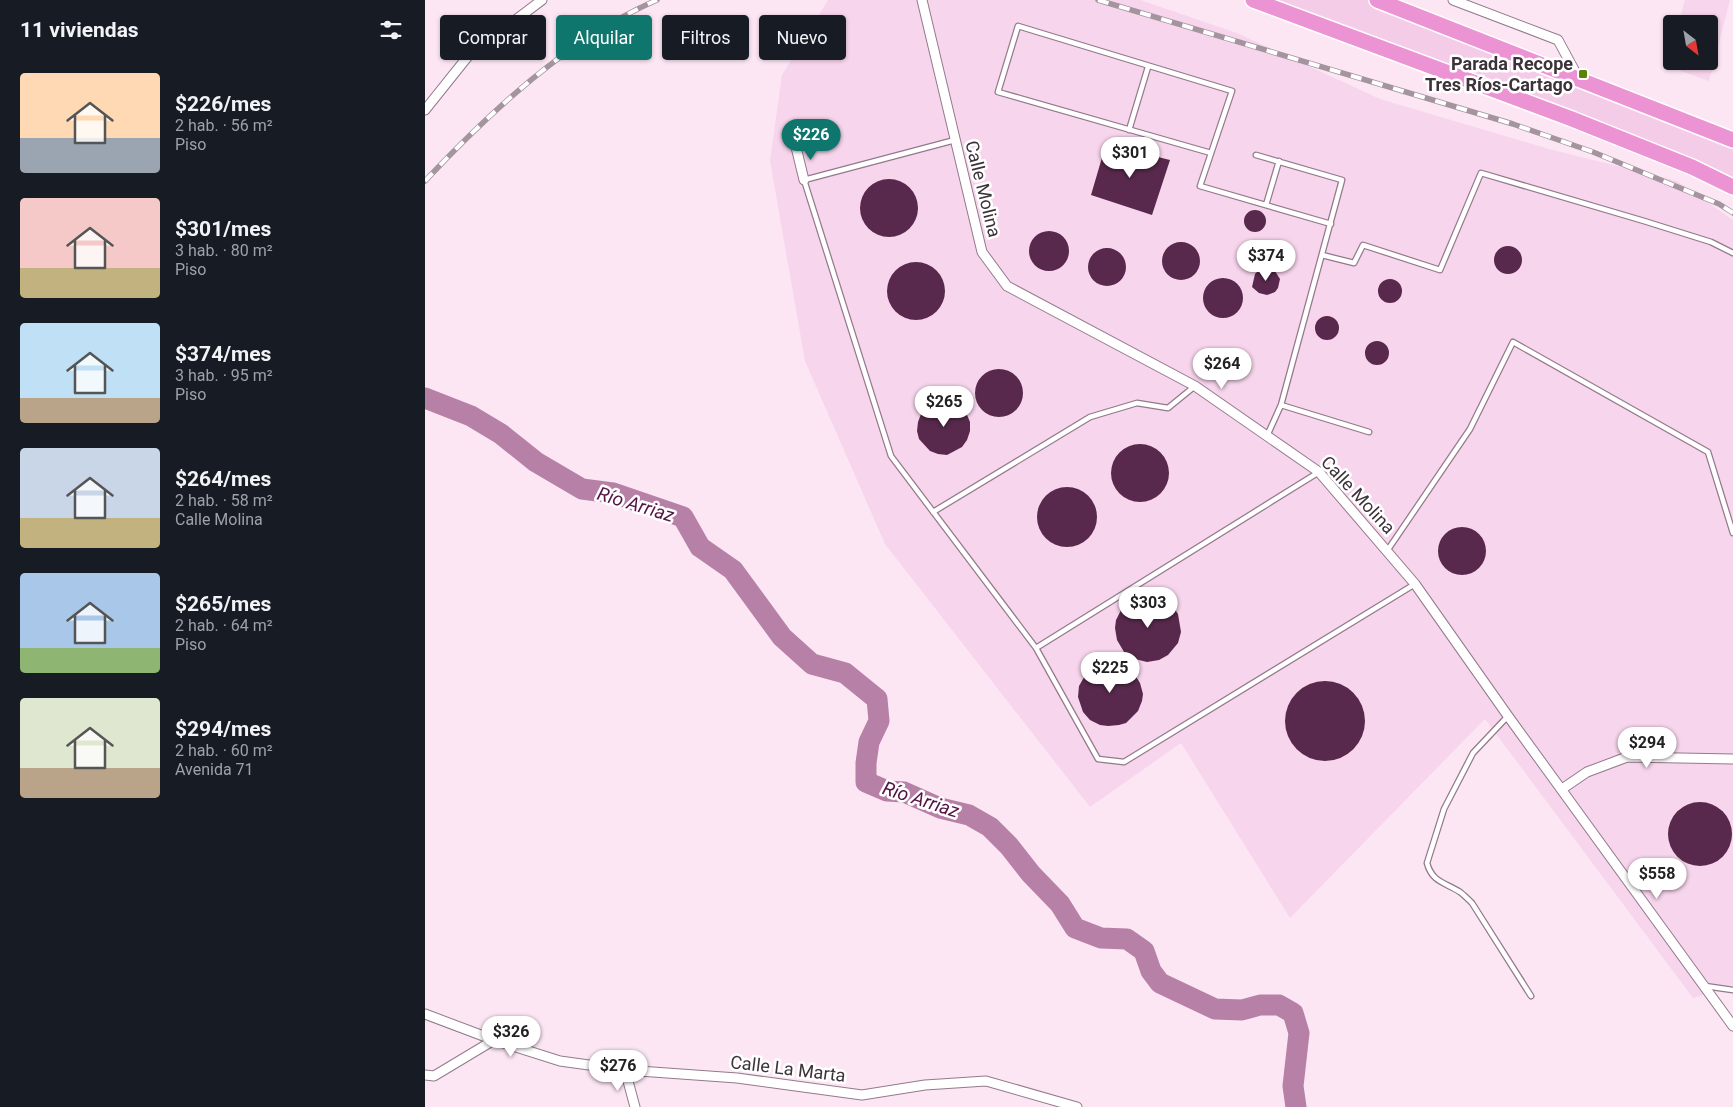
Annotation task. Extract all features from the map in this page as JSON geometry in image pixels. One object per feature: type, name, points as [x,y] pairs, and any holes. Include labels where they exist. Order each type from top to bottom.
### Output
[{"type":"highway","points":[[1253,0],[1572,119],[1692,167],[1733,187]]},
{"type":"highway","points":[[1377,0],[1733,140]]},
{"type":"street","points":[[425,110],[469,54],[542,0]]},
{"type":"street","name":"Calle Molina","points":[[922,0],[982,252],[1007,286],[1195,386],[1319,472],[1415,584],[1508,716],[1733,1026]]},
{"type":"street","points":[[1458,1],[1558,40],[1579,80]]},
{"type":"street","points":[[796,146],[804,180]]},
{"type":"street","points":[[1562,789],[1587,772],[1627,757],[1730,758]]},
{"type":"street","name":"Calle La Marta","points":[[425,1014],[494,1040],[561,1061],[625,1070],[737,1078],[862,1095],[925,1085],[986,1081],[1077,1107]]},
{"type":"street","points":[[425,1075],[434,1076],[494,1040]]},
{"type":"street","points":[[625,1070],[635,1107]]},
{"type":"lane","points":[[1211,153],[999,92],[1017,26],[1232,91],[1200,186],[1331,224]]},
{"type":"lane","points":[[1129,130],[1148,66]]},
{"type":"lane","points":[[955,140],[804,180],[891,456],[1036,648],[1098,759],[1124,762],[1415,584]]},
{"type":"lane","points":[[1256,155],[1343,180],[1281,405],[1267,436]]},
{"type":"lane","points":[[1265,205],[1279,161]]},
{"type":"lane","points":[[1322,255],[1354,263],[1363,245],[1441,270],[1481,173],[1652,223],[1711,242],[1733,253]]},
{"type":"lane","points":[[1387,551],[1470,429],[1513,342],[1708,452],[1733,533]]},
{"type":"lane","points":[[933,512],[1090,417],[1137,403],[1169,408],[1195,386]]},
{"type":"lane","points":[[1281,405],[1369,432]]},
{"type":"lane","points":[[1036,648],[1319,472]]},
{"type":"lane","points":[[1508,716],[1473,753],[1444,809],[1427,863],[1429,872],[1436,880],[1461,892],[1472,903],[1531,996]]},
{"type":"lane","points":[[1705,986],[1733,990]]},
{"type":"shaded area","points":[[828,0],[1140,0],[1237,33],[1380,99],[1549,149],[1677,181],[1733,220],[1733,985],[1693,998],[1485,719],[1290,918],[1181,743],[1090,807],[885,544],[805,361],[770,161],[782,75],[791,60],[846,60],[846,15],[819,15]]},
{"type":"shaded area","points":[[1253,0],[1377,0],[1733,145],[1733,189]]},
{"type":"shaded area","points":[[1685,0],[1730,0],[1718,46],[1718,15],[1681,15]]},
{"type":"shaded area","points":[[1678,70],[1712,70],[1709,81]]},
{"type":"building","points":[[1106,144],[1170,160],[1152,215],[1091,195]]},
{"type":"building","points":[[889,179],[900,181],[913,192],[918,208],[916,219],[905,232],[889,237],[878,235],[865,224],[860,208],[862,197],[873,184]]},
{"type":"building","points":[[1255,210],[1263,213],[1266,221],[1263,229],[1255,232],[1247,229],[1244,221],[1247,213]]},
{"type":"building","points":[[1053,231],[1060,234],[1066,240],[1069,251],[1068,259],[1060,268],[1053,271],[1045,271],[1038,268],[1030,259],[1029,247],[1032,240],[1041,232]]},
{"type":"building","points":[[1181,242],[1188,243],[1194,248],[1199,254],[1199,268],[1194,274],[1188,279],[1181,280],[1174,279],[1168,274],[1163,268],[1162,261],[1163,254],[1168,248],[1174,243]]},
{"type":"building","points":[[1508,246],[1518,250],[1522,260],[1518,270],[1508,274],[1498,270],[1494,260],[1498,250]]},
{"type":"building","points":[[1107,248],[1114,249],[1120,254],[1125,260],[1125,274],[1120,280],[1114,285],[1107,286],[1100,285],[1094,280],[1089,274],[1088,267],[1089,260],[1094,254],[1100,249]]},
{"type":"building","points":[[910,262],[922,262],[937,270],[945,285],[945,297],[937,312],[922,320],[910,320],[895,312],[887,297],[887,285],[895,270]]},
{"type":"building","points":[[1266,268],[1275,271],[1280,279],[1275,292],[1267,295],[1259,293],[1252,287],[1255,274]]},
{"type":"building","points":[[1227,278],[1234,281],[1240,287],[1243,298],[1242,306],[1234,315],[1227,318],[1219,318],[1212,315],[1204,306],[1203,294],[1206,287],[1215,279]]},
{"type":"building","points":[[1390,279],[1395,280],[1401,286],[1401,296],[1395,302],[1390,303],[1385,302],[1379,296],[1378,291],[1379,286],[1385,280]]},
{"type":"building","points":[[1327,316],[1336,319],[1339,328],[1336,337],[1327,340],[1318,337],[1315,328],[1318,319]]},
{"type":"building","points":[[1377,341],[1382,342],[1388,348],[1388,358],[1382,364],[1377,365],[1372,364],[1366,358],[1365,353],[1366,348],[1372,342]]},
{"type":"building","points":[[994,369],[1004,369],[1013,373],[1019,379],[1022,384],[1022,402],[1013,413],[1004,417],[994,417],[985,413],[979,407],[975,398],[975,388],[979,379],[985,373]]},
{"type":"building","points":[[935,403],[953,403],[965,410],[970,422],[967,440],[962,447],[947,455],[930,451],[919,439],[917,431],[921,414]]},
{"type":"building","points":[[1140,444],[1151,446],[1164,457],[1169,473],[1167,484],[1156,497],[1140,502],[1129,500],[1116,489],[1111,473],[1113,462],[1124,449]]},
{"type":"building","points":[[1067,487],[1084,492],[1092,500],[1097,517],[1092,534],[1084,542],[1067,547],[1050,542],[1042,534],[1037,517],[1042,500],[1050,492]]},
{"type":"building","points":[[1457,527],[1467,527],[1479,534],[1486,546],[1486,556],[1479,568],[1467,575],[1457,575],[1449,571],[1442,564],[1438,556],[1438,546],[1442,538],[1449,531]]},
{"type":"building","points":[[1147,595],[1158,597],[1172,605],[1178,614],[1181,632],[1178,643],[1168,655],[1159,660],[1147,662],[1127,657],[1117,640],[1115,628],[1116,620],[1121,610],[1130,601]]},
{"type":"building","points":[[1127,662],[1140,683],[1143,694],[1138,711],[1126,723],[1119,725],[1100,725],[1090,720],[1083,712],[1078,697],[1079,686],[1087,672],[1103,663]]},
{"type":"building","points":[[1325,681],[1340,684],[1353,693],[1362,706],[1365,721],[1362,736],[1353,749],[1340,758],[1325,761],[1310,758],[1297,749],[1288,736],[1285,721],[1288,706],[1297,693],[1310,684]]},
{"type":"building","points":[[1700,802],[1718,808],[1726,816],[1732,834],[1726,852],[1718,860],[1700,866],[1682,860],[1674,852],[1668,834],[1674,816],[1682,808]]},
{"type":"waterway","name":"Río Arriaz","points":[[425,398],[471,416],[501,434],[536,462],[582,489],[613,493],[683,517],[700,547],[733,570],[782,637],[812,664],[845,673],[877,699],[879,721],[869,742],[866,782],[887,791],[904,792],[940,808],[969,815],[990,827],[1060,904],[1075,928],[1101,938],[1127,939],[1144,951],[1151,971],[1160,983],[1215,1009],[1242,1010],[1260,1005],[1279,1005],[1293,1013],[1299,1033],[1293,1086],[1296,1107]]},
{"type":"railway","points":[[425,181],[476,129],[532,79],[593,35],[624,16],[657,0]]},
{"type":"railway","points":[[1098,0],[1513,124],[1593,152],[1719,204],[1733,213]]},
{"type":"place","name":"Parada Recope Tres Ríos-Cartago","points":[[1583,74]]}]
